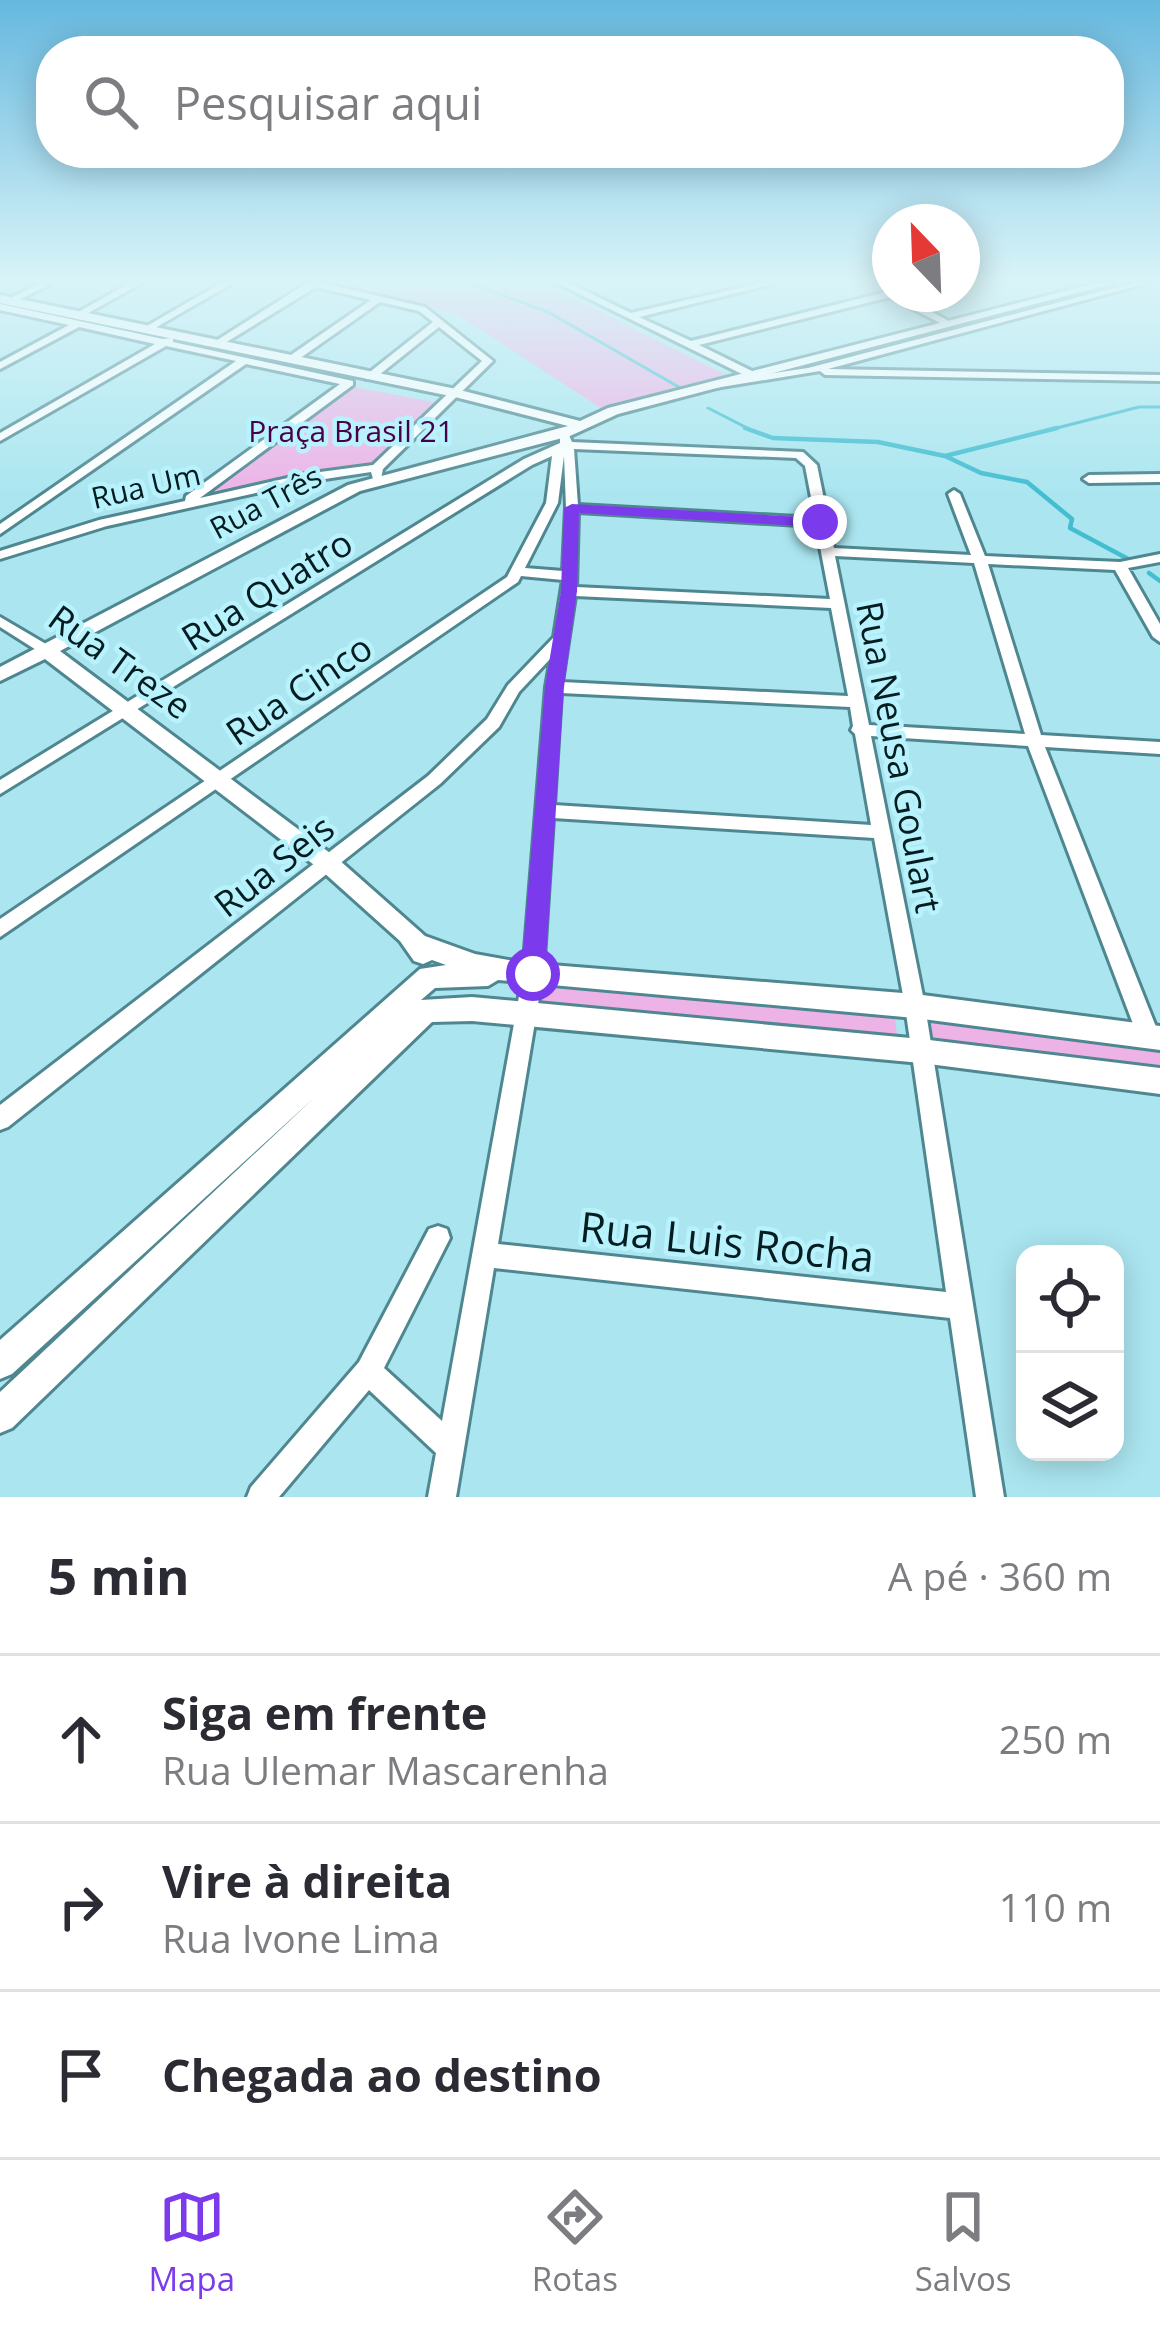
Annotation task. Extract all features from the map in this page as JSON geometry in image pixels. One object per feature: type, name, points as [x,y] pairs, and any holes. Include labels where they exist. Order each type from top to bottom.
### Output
[{"type":"street","points":[[0,438],[146,353]]},
{"type":"street","points":[[182,505],[350,382],[252,362],[232,353]]},
{"type":"street","points":[[251,353],[370,376],[566,437],[751,374],[835,353]]},
{"type":"street","points":[[0,530],[252,362],[294,353]]},
{"type":"street","points":[[370,376],[399,353]]},
{"type":"street","points":[[377,474],[488,362],[477,353]]},
{"type":"street","points":[[706,353],[751,374]]},
{"type":"street","points":[[715,386],[808,371],[877,353]]},
{"type":"street","points":[[808,371],[1160,378]]},
{"type":"street","points":[[442,1497],[526,1015],[554,687],[569,583],[572,508],[566,437]]},
{"type":"street","name":"Rua Neusa Goulart","points":[[566,437],[799,455],[812,465],[915,1006],[990,1497]]},
{"type":"street","name":"Rua Três","points":[[0,675],[377,474],[566,437]]},
{"type":"street","name":"Rua Cinco","points":[[0,929],[519,572],[552,503],[566,437]]},
{"type":"street","name":"Rua Quatro","points":[[0,788],[566,437]]},
{"type":"street","name":"Rua Um","points":[[0,555],[182,505],[377,474]]},
{"type":"street","points":[[1089,479],[1160,478]]},
{"type":"street","points":[[419,945],[474,965],[530,974],[915,1006],[1155,1038],[1036,744],[980,560],[954,494]]},
{"type":"street","points":[[572,508],[820,522]]},
{"type":"street","points":[[826,552],[1120,566],[1160,558]]},
{"type":"street","points":[[1120,566],[1159,634]]},
{"type":"street","points":[[519,572],[569,583],[836,604]]},
{"type":"street","name":"Rua Treze","points":[[0,621],[130,711],[330,865],[419,945]]},
{"type":"street","name":"Rua Seis","points":[[0,1119],[434,779],[493,723],[513,689],[562,638]]},
{"type":"street","points":[[554,687],[854,702]]},
{"type":"street","points":[[859,730],[1160,748]]},
{"type":"street","points":[[544,812],[879,832]]},
{"type":"street","points":[[0,1416],[426,1010],[429,976],[419,945]]},
{"type":"street","points":[[0,1362],[429,976],[530,974]]},
{"type":"street","points":[[426,1010],[921,1052],[1160,1081]]},
{"type":"street","points":[[261,1497],[368,1372],[437,1238]]},
{"type":"street","name":"Rua Luis Rocha","points":[[485,1256],[961,1306]]},
{"type":"street","points":[[368,1372],[450,1448]]},
{"type":"green space","points":[[516,353],[682,353],[730,377],[604,410]]},
{"type":"green space","name":"Praça Brasil 21","points":[[349,386],[438,403],[369,469],[196,500]]},
{"type":"green space","points":[[541,987],[895,1017],[898,1044],[537,1013]]},
{"type":"green space","points":[[924,1022],[1160,1051],[1160,1077],[927,1049]]},
{"type":"waterway","points":[[619,353],[684,390]]},
{"type":"waterway","points":[[1045,431],[1139,407],[1160,407]]},
{"type":"waterway","points":[[708,408],[752,431]]},
{"type":"waterway","points":[[745,428],[752,431]]},
{"type":"waterway","points":[[1045,431],[1057,428]]},
{"type":"waterway","points":[[752,431],[773,438],[878,442],[945,456]]},
{"type":"waterway","points":[[945,456],[1045,431]]},
{"type":"waterway","points":[[945,456],[981,473],[1027,482],[1072,519],[1070,528],[1132,561]]},
{"type":"waterway","points":[[1149,573],[1160,581]]},
{"type":"route","points":[[533,974],[554,687],[569,591],[572,508],[820,522]]}]
